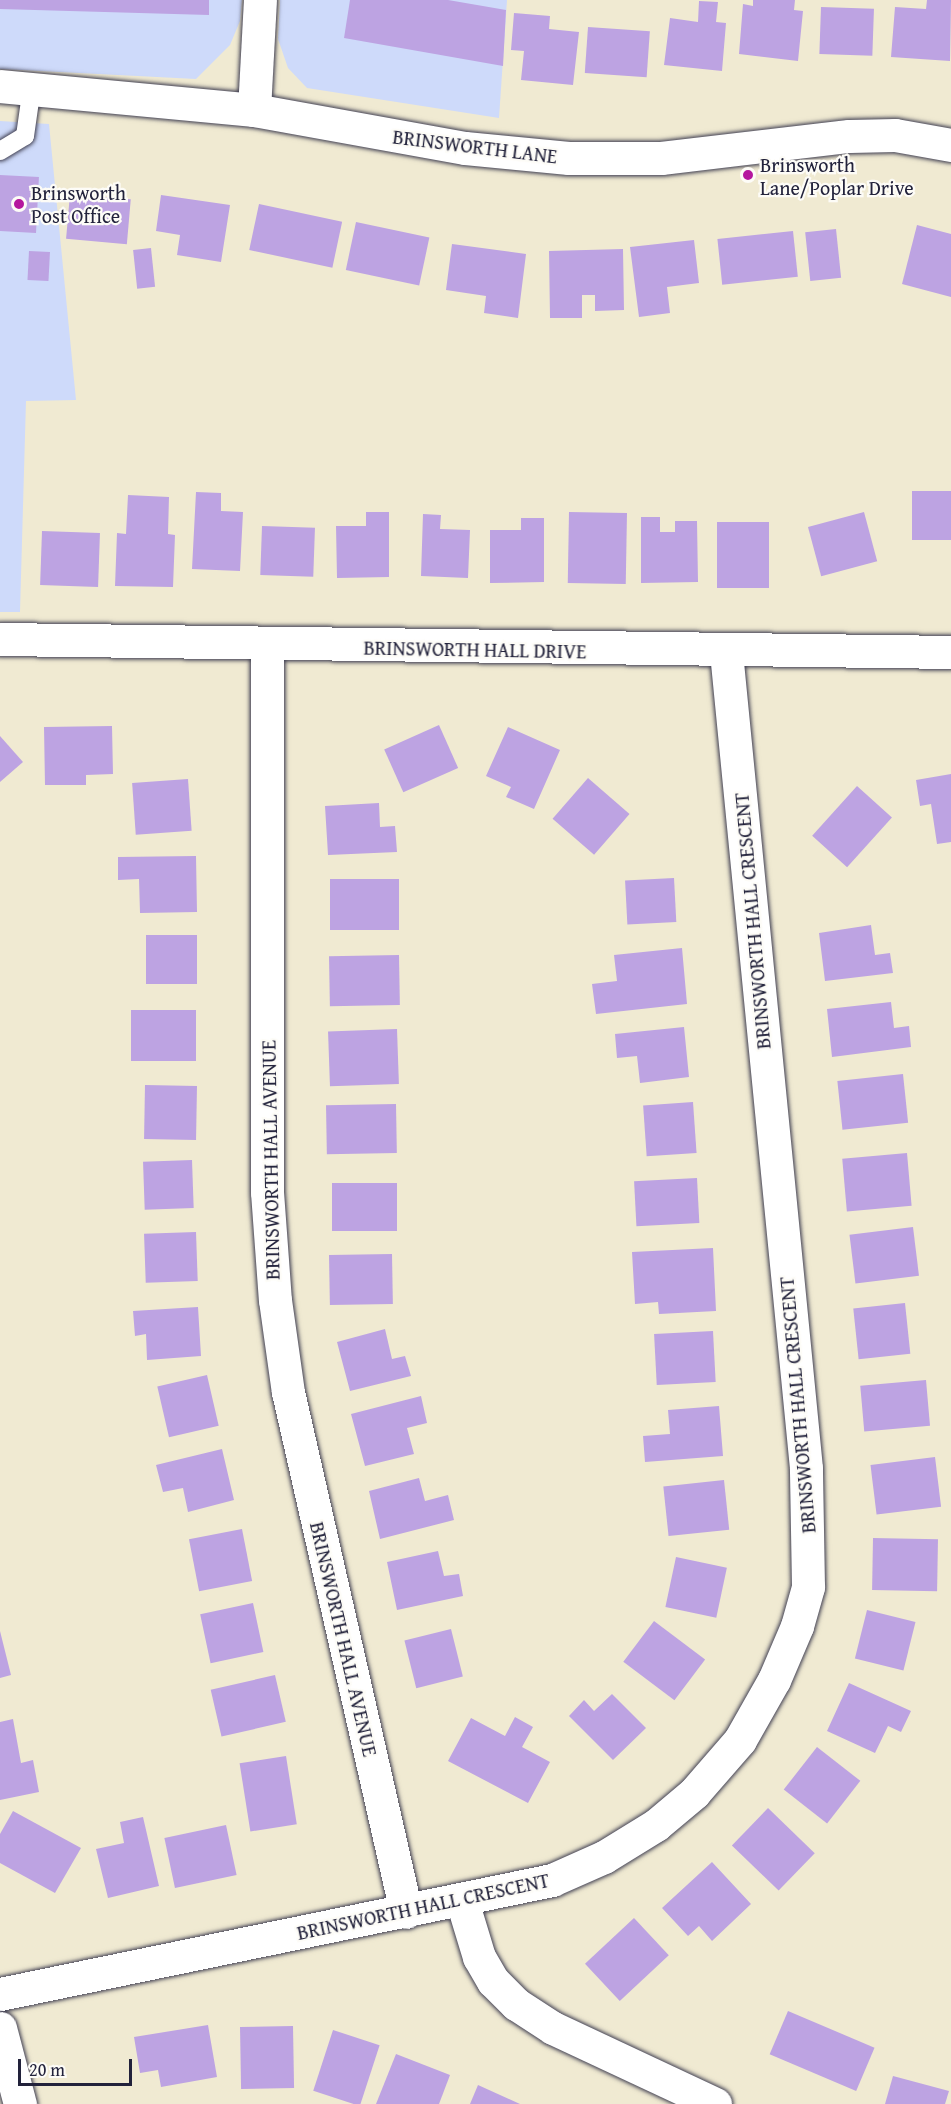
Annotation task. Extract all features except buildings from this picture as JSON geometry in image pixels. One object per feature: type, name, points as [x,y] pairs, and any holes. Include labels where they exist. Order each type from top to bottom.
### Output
[{"type":"street","points":[[254,110],[260,0]]},
{"type":"street","name":"BRINSWORTH LANE","points":[[16,87],[254,110],[465,148],[569,158],[661,158],[849,136],[895,135],[951,146]]},
{"type":"street","name":"BRINSWORTH HALL DRIVE","points":[[0,639],[267,646],[726,652],[951,652]]},
{"type":"street","name":"BRINSWORTH HALL AVENUE","points":[[267,646],[267,1192],[274,1300],[288,1392],[406,1912]]},
{"type":"street","name":"BRINSWORTH HALL CRESCENT","points":[[0,1994],[462,1901],[552,1880],[604,1857],[656,1825],[694,1793],[740,1740],[774,1680],[797,1626],[808,1587],[806,1468],[726,652]]},
{"type":"street","points":[[462,1901],[479,1957],[493,1981],[516,2004],[553,2028],[715,2104]]},
{"type":"street","points":[[0,2028],[20,2104]]},
{"type":"lane","points":[[0,151],[25,136],[16,87]]},
{"type":"shaded area","points":[[0,0],[242,0],[240,21],[230,45],[196,79],[0,69]]},
{"type":"shaded area","points":[[280,0],[507,0],[499,118],[307,88],[288,68],[278,39]]},
{"type":"shaded area","points":[[0,121],[49,124],[76,400],[26,401],[20,612],[0,612]]},
{"type":"place","name":"Brinsworth Lane/Poplar Drive","points":[[748,175]]},
{"type":"place","name":"Brinsworth Post Office","points":[[19,204]]}]
